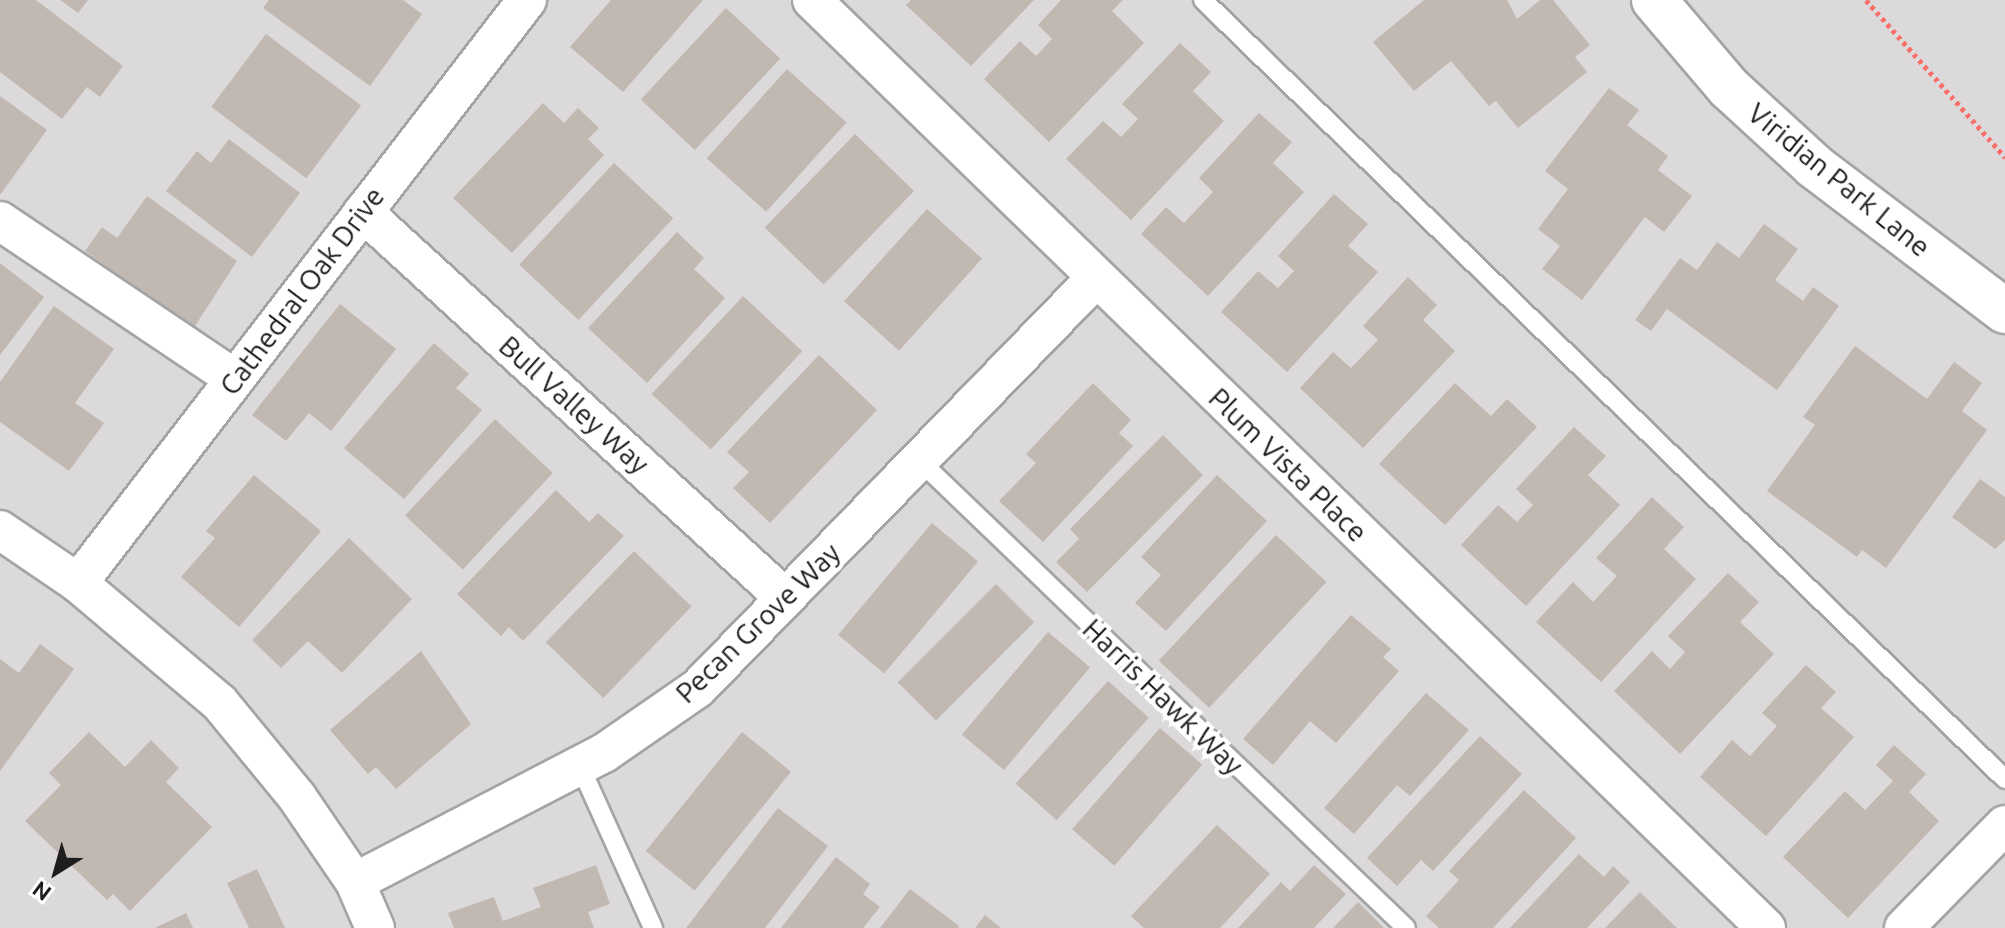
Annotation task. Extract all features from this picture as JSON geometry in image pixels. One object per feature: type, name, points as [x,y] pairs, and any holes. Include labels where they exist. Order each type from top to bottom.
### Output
[{"type":"street","name":"Cathedral Oak Drive","points":[[78,583],[527,0]]},
{"type":"street","name":"Plum Vista Place","points":[[812,0],[1766,928]]},
{"type":"street","name":"Viridian Park Lane","points":[[1654,0],[1729,88],[1814,166],[2005,311]]},
{"type":"street","name":"Bull Valley Way","points":[[363,212],[785,598]]},
{"type":"street","points":[[0,221],[235,379]]},
{"type":"street","name":"Pecan Grove Way","points":[[355,882],[580,766],[698,688],[922,463],[1096,278]]},
{"type":"street","points":[[0,530],[78,583],[219,702],[355,882],[375,928]]},
{"type":"street","points":[[1904,928],[2005,825]]},
{"type":"lane","points":[[1203,0],[2005,779]]},
{"type":"lane","name":"Harris Hawk Way","points":[[922,463],[1406,928]]},
{"type":"lane","points":[[580,766],[653,928]]},
{"type":"path","points":[[1866,0],[2005,157]]},
{"type":"shaded area","points":[[0,0],[2005,0],[2005,928],[0,928]]},
{"type":"building","points":[[0,0],[36,0],[123,66],[100,97],[87,87],[62,119],[0,72]]},
{"type":"building","points":[[60,0],[88,0],[78,13]]},
{"type":"building","points":[[269,0],[403,0],[422,14],[370,86],[263,8]]},
{"type":"building","points":[[611,0],[703,0],[623,92],[570,47]]},
{"type":"building","points":[[911,0],[1034,0],[971,66],[906,5]]},
{"type":"building","points":[[1061,0],[1123,0],[1112,11],[1144,43],[1049,142],[984,79],[1020,41],[1036,56],[1052,39],[1038,25]]},
{"type":"building","points":[[1424,0],[1507,0],[1517,19],[1540,0],[1553,0],[1590,45],[1575,57],[1587,72],[1518,128],[1496,101],[1489,106],[1451,61],[1414,91],[1373,42]]},
{"type":"building","points":[[726,8],[780,58],[695,150],[641,99]]},
{"type":"building","points":[[266,34],[361,106],[306,178],[211,107]]},
{"type":"building","points":[[1180,43],[1211,72],[1193,91],[1224,121],[1131,220],[1066,159],[1103,121],[1121,137],[1138,119],[1122,104]]},
{"type":"building","points":[[787,69],[846,123],[766,212],[707,158]]},
{"type":"building","points":[[1609,88],[1639,110],[1627,125],[1668,156],[1658,170],[1692,196],[1664,232],[1645,217],[1582,300],[1542,269],[1560,246],[1538,229],[1568,189],[1545,171]]},
{"type":"building","points":[[0,96],[47,130],[0,195]]},
{"type":"building","points":[[543,103],[564,123],[578,108],[599,128],[588,139],[604,155],[512,253],[453,198]]},
{"type":"building","points":[[1259,113],[1292,142],[1273,163],[1304,192],[1208,296],[1141,234],[1166,207],[1184,223],[1213,192],[1199,178]]},
{"type":"building","points":[[855,134],[914,191],[824,284],[765,228]]},
{"type":"building","points":[[229,139],[300,193],[252,257],[166,191],[197,151],[211,163]]},
{"type":"building","points":[[614,163],[673,218],[578,320],[519,265]]},
{"type":"building","points":[[1334,194],[1368,224],[1348,246],[1378,272],[1287,372],[1221,312],[1258,271],[1278,288],[1294,271],[1278,256]]},
{"type":"building","points":[[147,196],[237,261],[193,329],[85,251],[102,227],[117,238]]},
{"type":"building","points":[[927,209],[982,259],[899,351],[844,301]]},
{"type":"building","points":[[1764,224],[1798,249],[1775,280],[1803,301],[1813,287],[1839,306],[1777,390],[1667,309],[1651,331],[1635,320],[1680,258],[1697,270],[1717,242],[1739,258]]},
{"type":"building","points":[[677,232],[704,258],[694,269],[725,298],[647,383],[588,328]]},
{"type":"building","points":[[0,263],[44,297],[0,355]]},
{"type":"building","points":[[1408,277],[1437,305],[1423,320],[1455,351],[1363,448],[1300,388],[1333,352],[1351,368],[1378,340],[1363,326]]},
{"type":"building","points":[[743,296],[802,351],[711,449],[652,394]]},
{"type":"building","points":[[340,304],[396,349],[331,431],[309,413],[286,441],[252,415]]},
{"type":"building","points":[[54,306],[114,349],[75,403],[104,423],[69,471],[0,422],[0,382]]},
{"type":"building","points":[[434,343],[469,374],[456,388],[482,410],[404,499],[344,448]]},
{"type":"building","points":[[1855,346],[1927,399],[1954,362],[1982,383],[1962,411],[1987,430],[1886,568],[1862,550],[1857,557],[1767,491],[1815,425],[1803,417]]},
{"type":"building","points":[[819,355],[877,410],[770,523],[733,488],[749,472],[727,452]]},
{"type":"building","points":[[1093,383],[1131,420],[1119,433],[1133,446],[1043,542],[999,501],[1036,463],[1026,454]]},
{"type":"building","points":[[1455,383],[1491,416],[1507,399],[1537,427],[1445,525],[1379,464]]},
{"type":"building","points":[[495,419],[553,473],[463,569],[405,516]]},
{"type":"building","points":[[1574,427],[1606,456],[1588,475],[1620,505],[1526,606],[1461,545],[1498,505],[1517,522],[1533,505],[1516,489]]},
{"type":"building","points":[[1163,435],[1203,475],[1087,592],[1056,562],[1079,539],[1070,529]]},
{"type":"building","points":[[254,475],[321,531],[239,627],[181,577],[215,538],[206,531]]},
{"type":"building","points":[[1217,475],[1267,521],[1166,631],[1135,603],[1161,575],[1141,557]]},
{"type":"building","points":[[1980,479],[2005,497],[2005,540],[1995,549],[1952,517]]},
{"type":"building","points":[[556,490],[589,522],[598,513],[624,536],[523,641],[509,627],[501,636],[457,594]]},
{"type":"building","points":[[1652,497],[1684,527],[1664,549],[1696,579],[1601,682],[1536,622],[1573,582],[1593,602],[1617,576],[1596,558]]},
{"type":"building","points":[[932,523],[978,562],[884,673],[838,635]]},
{"type":"building","points":[[1276,535],[1326,582],[1209,708],[1159,661]]},
{"type":"building","points":[[349,538],[412,599],[342,673],[308,641],[281,668],[252,640]]},
{"type":"building","points":[[634,551],[692,607],[603,698],[546,642]]},
{"type":"building","points":[[1728,573],[1759,602],[1740,622],[1774,654],[1680,754],[1614,691],[1652,651],[1670,669],[1685,652],[1668,636]]},
{"type":"building","points":[[996,584],[1034,622],[936,720],[898,682]]},
{"type":"building","points":[[1351,615],[1391,649],[1383,657],[1399,671],[1336,743],[1310,721],[1273,765],[1243,739]]},
{"type":"building","points":[[1048,632],[1090,667],[1004,770],[962,735]]},
{"type":"building","points":[[40,644],[74,669],[0,771],[0,659],[19,673]]},
{"type":"building","points":[[421,651],[471,724],[396,789],[376,767],[368,774],[330,730]]},
{"type":"building","points":[[1806,665],[1836,692],[1821,708],[1854,737],[1766,836],[1700,777],[1732,740],[1750,756],[1777,726],[1762,713]]},
{"type":"building","points":[[1108,681],[1149,718],[1057,820],[1016,784]]},
{"type":"building","points":[[1426,693],[1469,730],[1410,796],[1397,785],[1354,834],[1324,808]]},
{"type":"building","points":[[1160,728],[1202,765],[1114,866],[1072,829]]},
{"type":"building","points":[[89,732],[125,767],[151,740],[179,768],[166,782],[212,827],[130,911],[113,894],[107,900],[25,821],[61,785],[49,773]]},
{"type":"building","points":[[742,732],[791,772],[695,891],[646,851]]},
{"type":"building","points":[[1480,736],[1522,774],[1433,871],[1421,860],[1397,886],[1367,858]]},
{"type":"building","points":[[1894,745],[1926,774],[1909,792],[1939,821],[1848,918],[1783,857],[1845,791],[1865,810],[1893,781],[1876,765]]},
{"type":"building","points":[[1524,790],[1576,838],[1493,928],[1439,928],[1426,916],[1459,880],[1449,871]]},
{"type":"building","points":[[778,808],[828,846],[765,928],[686,928]]},
{"type":"building","points":[[1217,825],[1270,874],[1220,928],[1144,928],[1131,916]]},
{"type":"building","points":[[1579,854],[1604,877],[1613,866],[1630,882],[1587,928],[1510,928]]},
{"type":"building","points":[[836,857],[870,884],[863,894],[880,907],[863,928],[781,928]]},
{"type":"building","points":[[596,865],[610,904],[588,912],[594,928],[454,928],[448,913],[494,897],[503,921],[541,907],[533,888]]},
{"type":"building","points":[[1314,865],[1346,894],[1314,928],[1238,928],[1281,882],[1290,891]]},
{"type":"building","points":[[257,869],[285,928],[249,928],[227,883]]},
{"type":"building","points":[[910,889],[959,926],[958,928],[880,928]]},
{"type":"building","points":[[1640,892],[1677,928],[1605,928]]},
{"type":"building","points":[[1358,902],[1384,928],[1333,928]]},
{"type":"building","points":[[186,913],[193,928],[155,928]]},
{"type":"building","points":[[985,915],[1001,928],[975,928]]}]
